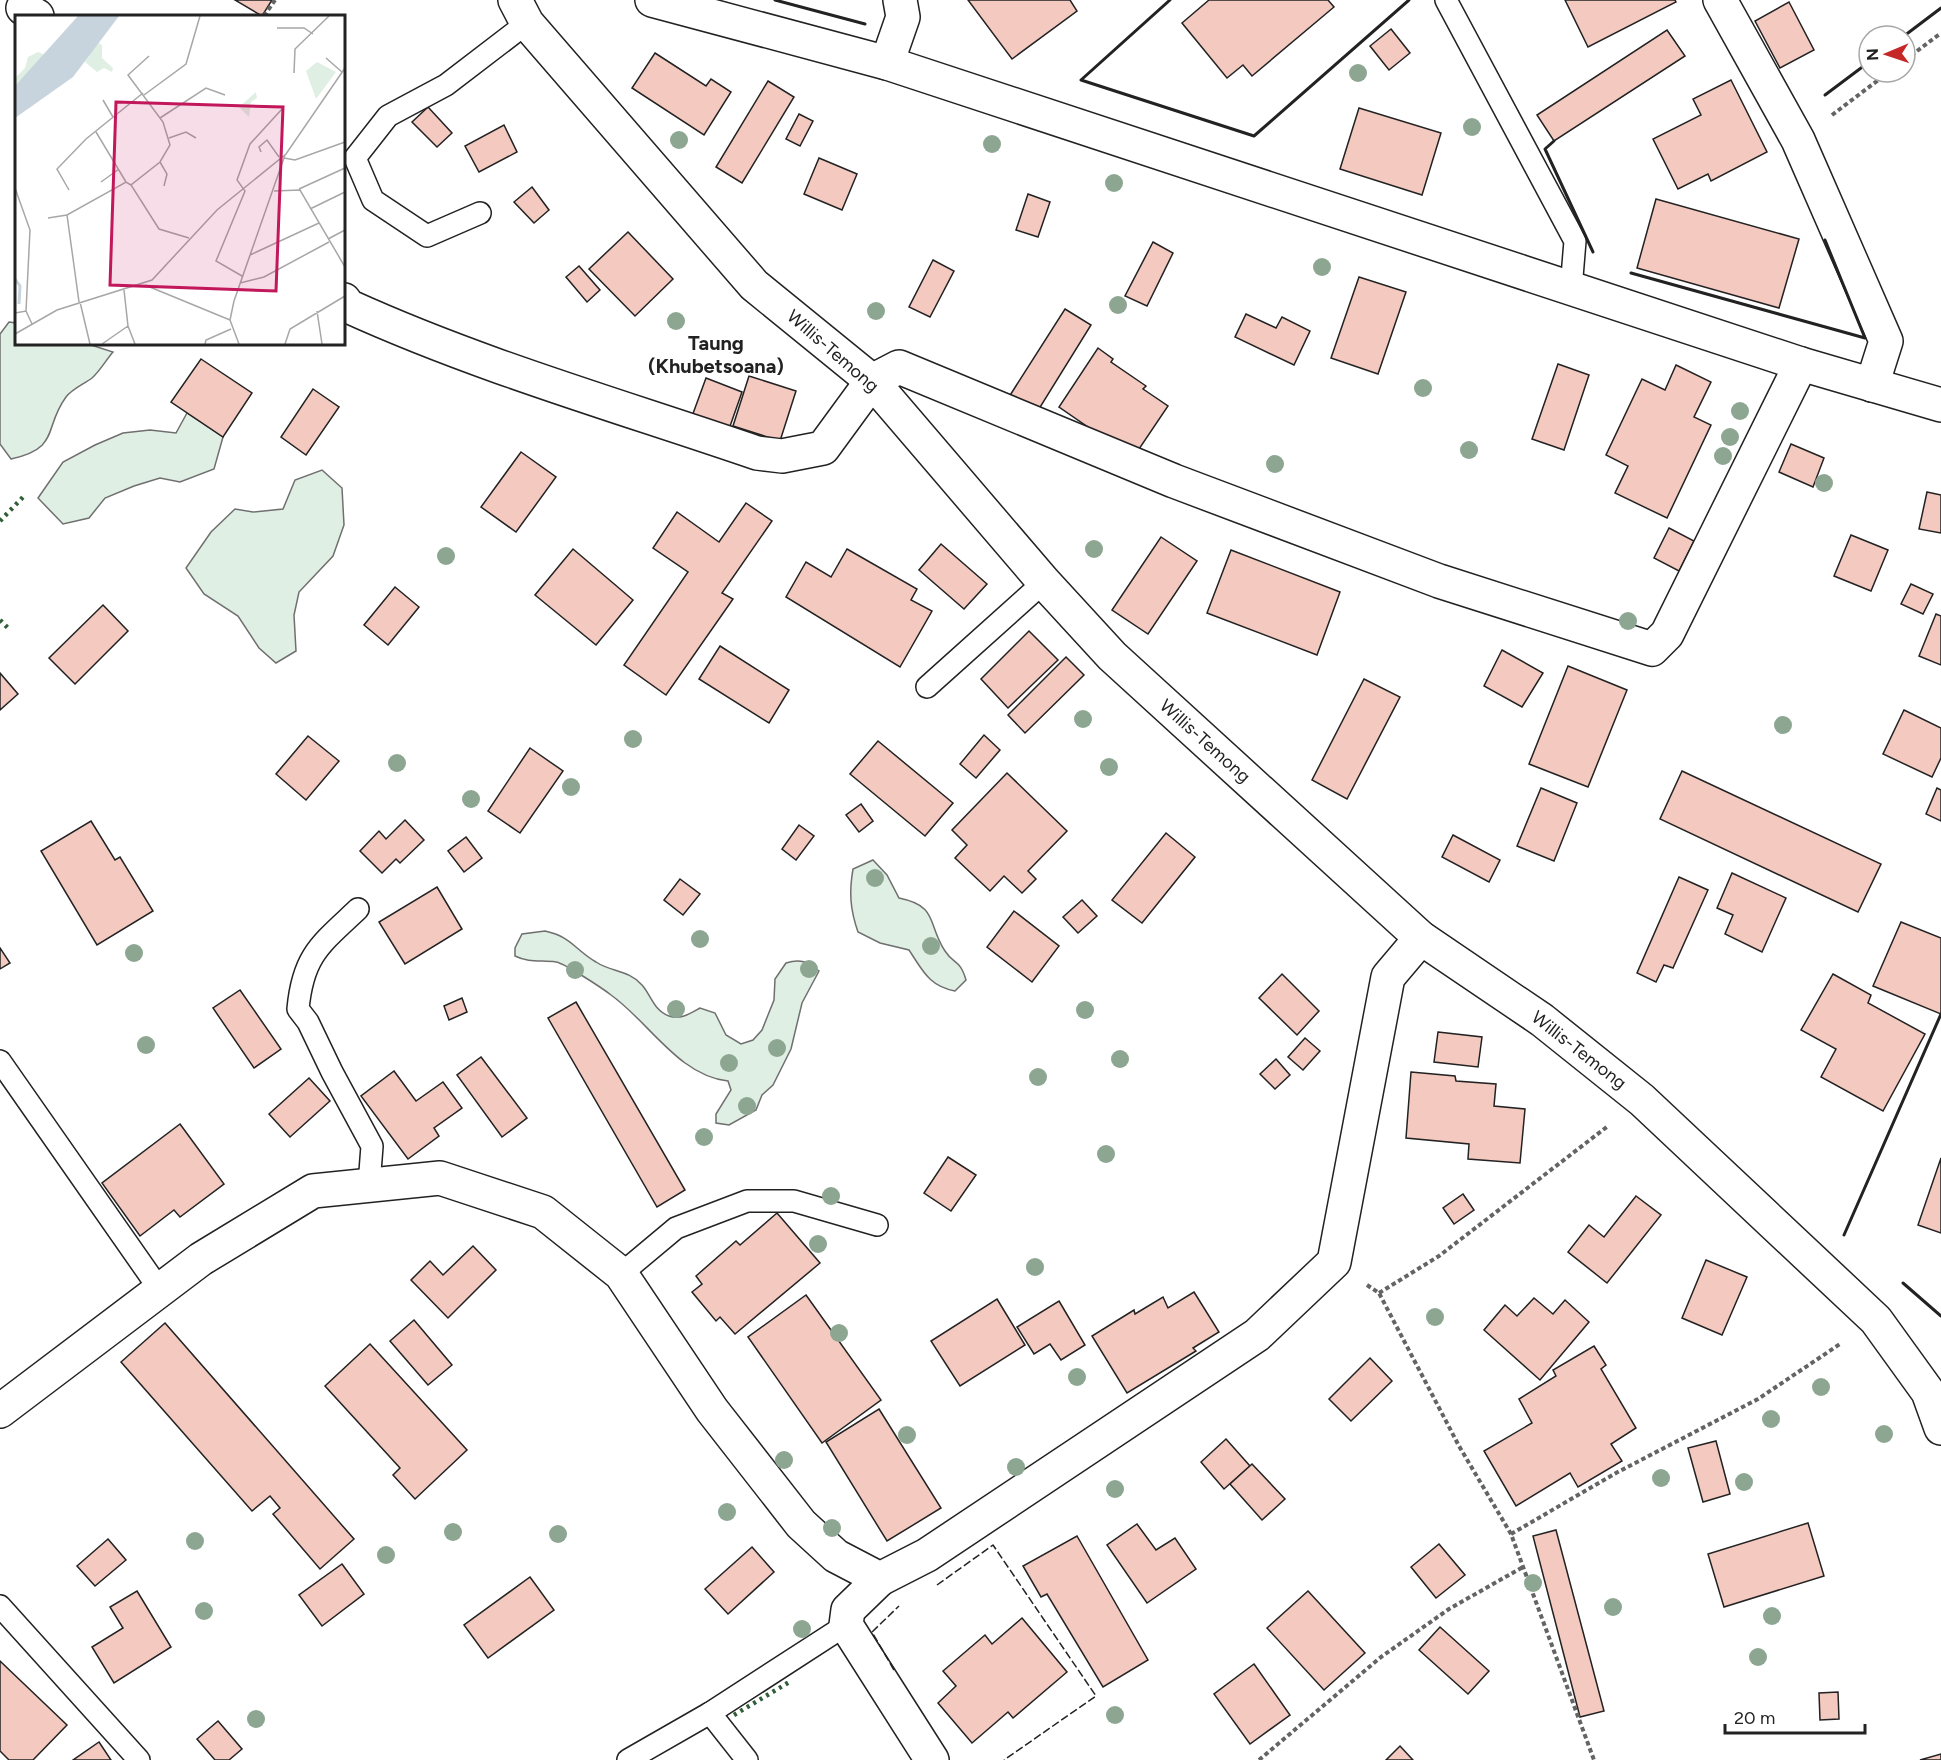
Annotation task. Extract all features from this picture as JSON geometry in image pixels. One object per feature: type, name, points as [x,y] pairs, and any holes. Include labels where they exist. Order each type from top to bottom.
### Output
[{"type":"street","points":[[652,0],[887,63],[1801,364],[1941,405]]},
{"type":"street","points":[[887,63],[903,17],[900,0]]},
{"type":"street","points":[[1720,0],[1798,140],[1886,341],[1872,385]]},
{"type":"street","name":"Willis-Temong","points":[[521,11],[754,285],[872,381],[1044,582],[1112,656],[1421,938],[1542,1020],[1642,1100],[1876,1320],[1934,1386],[1941,1428]]},
{"type":"street","points":[[345,302],[348,306],[402,330],[479,360],[757,453],[782,456],[823,448],[872,381],[899,367],[1174,481],[1428,577],[1652,649],[1667,634],[1801,364]]},
{"type":"street","points":[[932,1760],[846,1625],[848,1610],[880,1579],[927,1555],[1257,1335],[1334,1262],[1388,977],[1421,938]]},
{"type":"street","points":[[0,1412],[201,1259],[314,1191],[440,1178],[543,1212],[621,1274],[712,1410],[801,1524],[836,1556],[880,1579]]},
{"type":"lane","points":[[1446,0],[1575,241],[1571,289]]},
{"type":"lane","points":[[480,213],[427,236],[372,200],[355,158],[388,116],[446,85],[521,11]]},
{"type":"lane","points":[[927,687],[1044,582]]},
{"type":"lane","points":[[358,909],[317,948],[301,980],[298,1009],[308,1022],[372,1146],[369,1185]]},
{"type":"lane","points":[[0,1061],[160,1290]]},
{"type":"lane","points":[[621,1274],[676,1228],[747,1201],[794,1201],[877,1226]]},
{"type":"lane","points":[[0,1606],[139,1760]]},
{"type":"lane","points":[[628,1760],[710,1713],[846,1625]]},
{"type":"lane","points":[[710,1713],[747,1760]]},
{"type":"path","points":[[265,15],[275,0]]},
{"type":"path","points":[[1917,51],[1941,33]]},
{"type":"path","points":[[1798,140],[1873,84]]},
{"type":"path","points":[[1378,1293],[1439,1256],[1642,1100]]},
{"type":"path","points":[[1334,1262],[1378,1293],[1459,1446],[1511,1534],[1594,1760]]},
{"type":"path","points":[[1511,1534],[1616,1473],[1758,1399],[1876,1320]]},
{"type":"path","points":[[1259,1760],[1381,1657],[1449,1609],[1523,1567]]},
{"type":"green space","points":[[9,322],[15,323],[15,345],[91,345],[113,352],[92,378],[66,397],[44,443],[27,454],[11,459],[0,444],[0,334]]},
{"type":"green space","points":[[187,413],[223,437],[214,469],[180,482],[160,478],[134,486],[105,498],[89,518],[63,524],[38,498],[63,462],[123,433],[150,430],[176,433]]},
{"type":"green space","points":[[322,470],[342,488],[344,525],[333,556],[299,592],[294,615],[296,651],[276,663],[259,648],[238,616],[204,594],[186,568],[211,532],[235,509],[253,512],[283,509],[295,480]]},
{"type":"green space","points":[[873,860],[887,875],[899,898],[921,906],[930,917],[945,951],[964,973],[966,980],[955,991],[946,989],[927,976],[909,950],[880,943],[858,932],[851,900],[853,869]]},
{"type":"green space","points":[[545,931],[567,940],[602,965],[637,980],[656,1007],[664,1014],[682,1017],[700,1008],[715,1013],[726,1035],[741,1044],[753,1040],[762,1030],[774,1000],[775,979],[786,963],[804,962],[819,971],[802,1003],[791,1049],[773,1085],[762,1095],[756,1110],[729,1125],[716,1123],[716,1114],[731,1090],[728,1081],[710,1077],[679,1059],[625,1006],[575,971],[556,962],[515,956],[515,948],[522,934]]},
{"type":"building","points":[[235,0],[272,0],[263,15]]},
{"type":"building","points":[[968,0],[1070,0],[1077,11],[1012,59]]},
{"type":"building","points":[[1209,0],[1328,0],[1334,7],[1252,76],[1243,65],[1227,78],[1182,23]]},
{"type":"building","points":[[1565,0],[1675,0],[1676,2],[1588,47]]},
{"type":"building","points":[[1789,2],[1814,50],[1780,68],[1755,21]]},
{"type":"building","points":[[1391,29],[1410,53],[1389,70],[1370,46]]},
{"type":"building","points":[[1667,30],[1685,56],[1554,141],[1537,115]]},
{"type":"building","points":[[655,53],[706,86],[711,79],[731,92],[704,135],[632,88]]},
{"type":"building","points":[[1731,80],[1767,152],[1711,181],[1708,174],[1678,189],[1653,139],[1701,115],[1693,99]]},
{"type":"building","points":[[768,81],[794,97],[742,183],[716,167]]},
{"type":"building","points":[[428,107],[452,133],[437,147],[412,122]]},
{"type":"building","points":[[1359,108],[1441,133],[1422,195],[1340,169]]},
{"type":"building","points":[[799,114],[813,121],[800,146],[786,139]]},
{"type":"building","points":[[504,125],[517,152],[479,172],[465,146]]},
{"type":"building","points":[[819,158],[857,174],[842,210],[804,194]]},
{"type":"building","points":[[532,187],[549,210],[534,223],[514,202]]},
{"type":"building","points":[[1028,194],[1050,202],[1038,237],[1016,230]]},
{"type":"building","points":[[1656,199],[1799,239],[1779,308],[1637,268]]},
{"type":"building","points":[[628,232],[673,279],[635,316],[589,269]]},
{"type":"building","points":[[1153,242],[1173,253],[1147,306],[1125,296]]},
{"type":"building","points":[[933,260],[954,271],[930,317],[909,307]]},
{"type":"building","points":[[579,266],[600,290],[587,302],[566,277]]},
{"type":"building","points":[[1359,277],[1406,292],[1378,374],[1331,358]]},
{"type":"building","points":[[1065,309],[1091,325],[1034,417],[1007,400]]},
{"type":"building","points":[[1246,314],[1276,328],[1282,317],[1310,331],[1294,365],[1235,337]]},
{"type":"building","points":[[1098,348],[1113,359],[1111,362],[1146,386],[1143,389],[1168,406],[1133,458],[1059,407]]},
{"type":"building","points":[[201,359],[252,393],[223,437],[171,402]]},
{"type":"building","points":[[1558,364],[1589,375],[1564,450],[1532,439]]},
{"type":"building","points":[[1676,365],[1711,382],[1694,417],[1711,425],[1667,518],[1615,493],[1628,466],[1606,455],[1642,379],[1665,390]]},
{"type":"building","points":[[749,376],[796,391],[780,441],[733,426]]},
{"type":"building","points":[[706,378],[742,392],[728,432],[691,419]]},
{"type":"building","points":[[313,389],[339,407],[306,455],[281,437]]},
{"type":"building","points":[[1791,444],[1824,458],[1813,487],[1779,472]]},
{"type":"building","points":[[521,452],[556,477],[516,532],[481,507]]},
{"type":"building","points":[[1927,492],[1941,495],[1941,533],[1919,529]]},
{"type":"building","points":[[746,503],[772,521],[722,593],[733,599],[666,695],[624,665],[688,572],[653,548],[677,512],[719,542]]},
{"type":"building","points":[[1669,528],[1694,541],[1679,571],[1654,558]]},
{"type":"building","points":[[1851,535],[1888,550],[1871,591],[1834,576]]},
{"type":"building","points":[[1161,537],[1197,561],[1148,634],[1112,610]]},
{"type":"building","points":[[941,544],[987,584],[964,609],[919,570]]},
{"type":"building","points":[[573,549],[633,600],[596,645],[535,595]]},
{"type":"building","points":[[847,549],[917,589],[911,600],[932,611],[900,667],[786,597],[806,562],[831,577]]},
{"type":"building","points":[[1231,550],[1340,592],[1317,655],[1207,613]]},
{"type":"building","points":[[1911,584],[1933,594],[1923,614],[1901,604]]},
{"type":"building","points":[[395,587],[419,607],[388,645],[364,625]]},
{"type":"building","points":[[103,605],[128,631],[75,684],[49,658]]},
{"type":"building","points":[[1936,614],[1941,616],[1941,665],[1919,656]]},
{"type":"building","points":[[1029,631],[1058,660],[1008,708],[981,679]]},
{"type":"building","points":[[720,646],[789,690],[769,723],[699,679]]},
{"type":"building","points":[[1502,650],[1543,673],[1522,707],[1484,686]]},
{"type":"building","points":[[1066,657],[1084,675],[1025,733],[1008,715]]},
{"type":"building","points":[[1568,666],[1627,690],[1588,787],[1529,764]]},
{"type":"building","points":[[0,673],[18,694],[0,710]]},
{"type":"building","points":[[1364,679],[1400,697],[1347,799],[1312,780]]},
{"type":"building","points":[[1904,710],[1941,728],[1941,758],[1932,777],[1883,754]]},
{"type":"building","points":[[984,735],[1000,750],[976,778],[960,764]]},
{"type":"building","points":[[308,736],[339,761],[306,800],[276,774]]},
{"type":"building","points":[[878,741],[953,803],[925,836],[850,774]]},
{"type":"building","points":[[530,748],[563,771],[520,833],[488,811]]},
{"type":"building","points":[[1682,771],[1881,864],[1858,912],[1660,819]]},
{"type":"building","points":[[1007,773],[1067,831],[1028,871],[1036,879],[1022,893],[1004,876],[990,891],[955,858],[967,845],[952,830]]},
{"type":"building","points":[[1541,788],[1577,803],[1554,861],[1517,846]]},
{"type":"building","points":[[1937,788],[1941,790],[1941,821],[1926,814]]},
{"type":"building","points":[[861,804],[873,821],[859,832],[846,815]]},
{"type":"building","points":[[405,820],[424,840],[400,863],[396,859],[382,873],[360,851],[379,831],[386,839]]},
{"type":"building","points":[[91,821],[115,860],[120,857],[153,911],[97,945],[41,851]]},
{"type":"building","points":[[799,825],[814,836],[796,860],[782,849]]},
{"type":"building","points":[[1166,833],[1195,857],[1142,923],[1112,900]]},
{"type":"building","points":[[1453,835],[1500,860],[1489,882],[1442,857]]},
{"type":"building","points":[[466,837],[482,858],[464,872],[448,851]]},
{"type":"building","points":[[1732,873],[1786,898],[1762,952],[1725,934],[1733,915],[1717,908]]},
{"type":"building","points":[[1679,877],[1708,890],[1673,968],[1664,965],[1656,982],[1637,973]]},
{"type":"building","points":[[680,879],[700,894],[683,915],[664,900]]},
{"type":"building","points":[[437,887],[462,929],[405,964],[379,922]]},
{"type":"building","points":[[1082,900],[1097,916],[1078,933],[1063,917]]},
{"type":"building","points":[[1014,911],[1059,946],[1032,982],[987,947]]},
{"type":"building","points":[[1901,922],[1941,938],[1941,1014],[1873,986]]},
{"type":"building","points":[[0,948],[10,963],[0,969]]},
{"type":"building","points":[[1282,974],[1319,1011],[1297,1035],[1259,998]]},
{"type":"building","points":[[1833,974],[1871,995],[1868,1003],[1925,1034],[1883,1111],[1821,1077],[1836,1049],[1801,1030]]},
{"type":"building","points":[[240,990],[281,1049],[254,1068],[213,1008]]},
{"type":"building","points":[[462,998],[467,1012],[449,1020],[444,1006]]},
{"type":"building","points":[[576,1002],[685,1190],[657,1207],[548,1018]]},
{"type":"building","points":[[1438,1032],[1482,1037],[1478,1067],[1434,1062]]},
{"type":"building","points":[[1305,1038],[1320,1051],[1303,1070],[1288,1057]]},
{"type":"building","points":[[481,1057],[527,1118],[502,1137],[457,1075]]},
{"type":"building","points":[[1276,1059],[1290,1075],[1275,1089],[1260,1074]]},
{"type":"building","points":[[394,1071],[416,1101],[443,1082],[462,1108],[434,1128],[439,1136],[408,1159],[361,1096]]},
{"type":"building","points":[[1411,1072],[1455,1076],[1456,1081],[1496,1084],[1494,1106],[1525,1109],[1520,1163],[1468,1159],[1469,1144],[1406,1138]]},
{"type":"building","points":[[309,1078],[330,1101],[290,1137],[269,1114]]},
{"type":"building","points":[[180,1124],[224,1184],[180,1217],[174,1210],[140,1236],[102,1183]]},
{"type":"building","points":[[948,1157],[976,1175],[951,1211],[924,1193]]},
{"type":"building","points":[[1941,1158],[1941,1233],[1918,1225]]},
{"type":"building","points":[[1463,1194],[1474,1210],[1454,1224],[1443,1208]]},
{"type":"building","points":[[1636,1196],[1661,1215],[1607,1283],[1568,1252],[1589,1225],[1604,1237]]},
{"type":"building","points":[[777,1213],[820,1263],[735,1334],[720,1317],[716,1321],[692,1292],[702,1284],[696,1276],[736,1241],[740,1245]]},
{"type":"building","points":[[473,1246],[496,1270],[448,1318],[411,1280],[430,1261],[443,1275]]},
{"type":"building","points":[[1706,1260],[1747,1277],[1722,1335],[1682,1318]]},
{"type":"building","points":[[1194,1292],[1219,1332],[1193,1348],[1196,1351],[1127,1393],[1092,1336],[1134,1310],[1135,1314],[1163,1297],[1168,1308]]},
{"type":"building","points":[[806,1295],[881,1400],[822,1443],[748,1337]]},
{"type":"building","points":[[1534,1298],[1553,1314],[1565,1300],[1589,1322],[1540,1380],[1484,1330],[1505,1305],[1517,1316]]},
{"type":"building","points":[[997,1299],[1025,1345],[960,1386],[931,1341]]},
{"type":"building","points":[[1059,1301],[1085,1345],[1061,1360],[1050,1344],[1034,1354],[1017,1327]]},
{"type":"building","points":[[414,1320],[452,1365],[428,1385],[390,1341]]},
{"type":"building","points":[[165,1323],[354,1539],[320,1569],[273,1514],[280,1508],[270,1496],[252,1511],[121,1362]]},
{"type":"building","points":[[370,1344],[467,1450],[415,1499],[393,1475],[400,1468],[325,1386]]},
{"type":"building","points":[[1594,1346],[1606,1365],[1601,1369],[1636,1428],[1611,1444],[1622,1461],[1578,1487],[1570,1473],[1516,1506],[1484,1451],[1532,1423],[1519,1399],[1556,1376],[1553,1370]]},
{"type":"building","points":[[1370,1358],[1392,1381],[1351,1421],[1329,1399]]},
{"type":"building","points":[[879,1409],[941,1508],[887,1541],[826,1442]]},
{"type":"building","points":[[1226,1439],[1250,1466],[1224,1489],[1201,1462]]},
{"type":"building","points":[[1716,1441],[1730,1494],[1703,1502],[1688,1448]]},
{"type":"building","points":[[1252,1464],[1285,1499],[1262,1520],[1230,1484]]},
{"type":"building","points":[[1808,1523],[1824,1576],[1724,1607],[1708,1554]]},
{"type":"building","points":[[1137,1524],[1156,1550],[1175,1538],[1196,1569],[1147,1603],[1107,1545]]},
{"type":"building","points":[[1556,1530],[1604,1711],[1580,1717],[1533,1536]]},
{"type":"building","points":[[1077,1536],[1148,1660],[1103,1687],[1047,1594],[1041,1597],[1023,1566]]},
{"type":"building","points":[[108,1539],[126,1560],[95,1586],[77,1566]]},
{"type":"building","points":[[1439,1544],[1465,1575],[1436,1598],[1411,1567]]},
{"type":"building","points":[[752,1547],[774,1572],[728,1614],[705,1589]]},
{"type":"building","points":[[342,1564],[364,1594],[322,1626],[299,1595]]},
{"type":"building","points":[[530,1577],[554,1610],[488,1658],[464,1625]]},
{"type":"building","points":[[137,1591],[171,1647],[114,1683],[92,1647],[123,1628],[110,1607]]},
{"type":"building","points":[[1308,1591],[1365,1653],[1324,1690],[1267,1628]]},
{"type":"building","points":[[1022,1618],[1067,1672],[1013,1718],[1008,1712],[972,1743],[938,1703],[956,1686],[943,1671],[985,1635],[992,1644]]},
{"type":"building","points":[[1440,1627],[1489,1671],[1468,1694],[1419,1650]]},
{"type":"building","points":[[0,1661],[67,1725],[33,1760],[9,1760],[0,1751]]},
{"type":"building","points":[[1254,1664],[1290,1715],[1250,1744],[1214,1694]]},
{"type":"building","points":[[1838,1692],[1839,1719],[1820,1720],[1819,1693]]},
{"type":"building","points":[[218,1721],[242,1749],[229,1760],[215,1760],[197,1739]]},
{"type":"building","points":[[99,1742],[111,1760],[73,1760]]},
{"type":"building","points":[[1400,1746],[1413,1760],[1386,1760]]},
{"type":"building","points":[[1941,1754],[1941,1760],[1920,1760]]},
{"type":"hedge","points":[[0,521],[24,496]]},
{"type":"hedge","points":[[0,620],[10,630]]},
{"type":"hedge","points":[[734,1715],[791,1681]]},
{"type":"fence","points":[[937,1585],[993,1545],[1096,1696],[1004,1760]]},
{"type":"fence","points":[[894,1670],[872,1632],[899,1606]]},
{"type":"wall","points":[[775,0],[865,24]]},
{"type":"wall","points":[[1170,0],[1081,80],[1254,136],[1409,0]]},
{"type":"wall","points":[[1917,26],[1941,8]]},
{"type":"wall","points":[[1825,95],[1857,71]]},
{"type":"wall","points":[[1554,141],[1545,149],[1593,252]]},
{"type":"wall","points":[[1631,273],[1865,338],[1825,240]]},
{"type":"wall","points":[[1844,1235],[1941,1014]]},
{"type":"wall","points":[[1903,1283],[1941,1316]]},
{"type":"district","name":"Taung (Khubetsoana)","points":[[716,354]]}]
